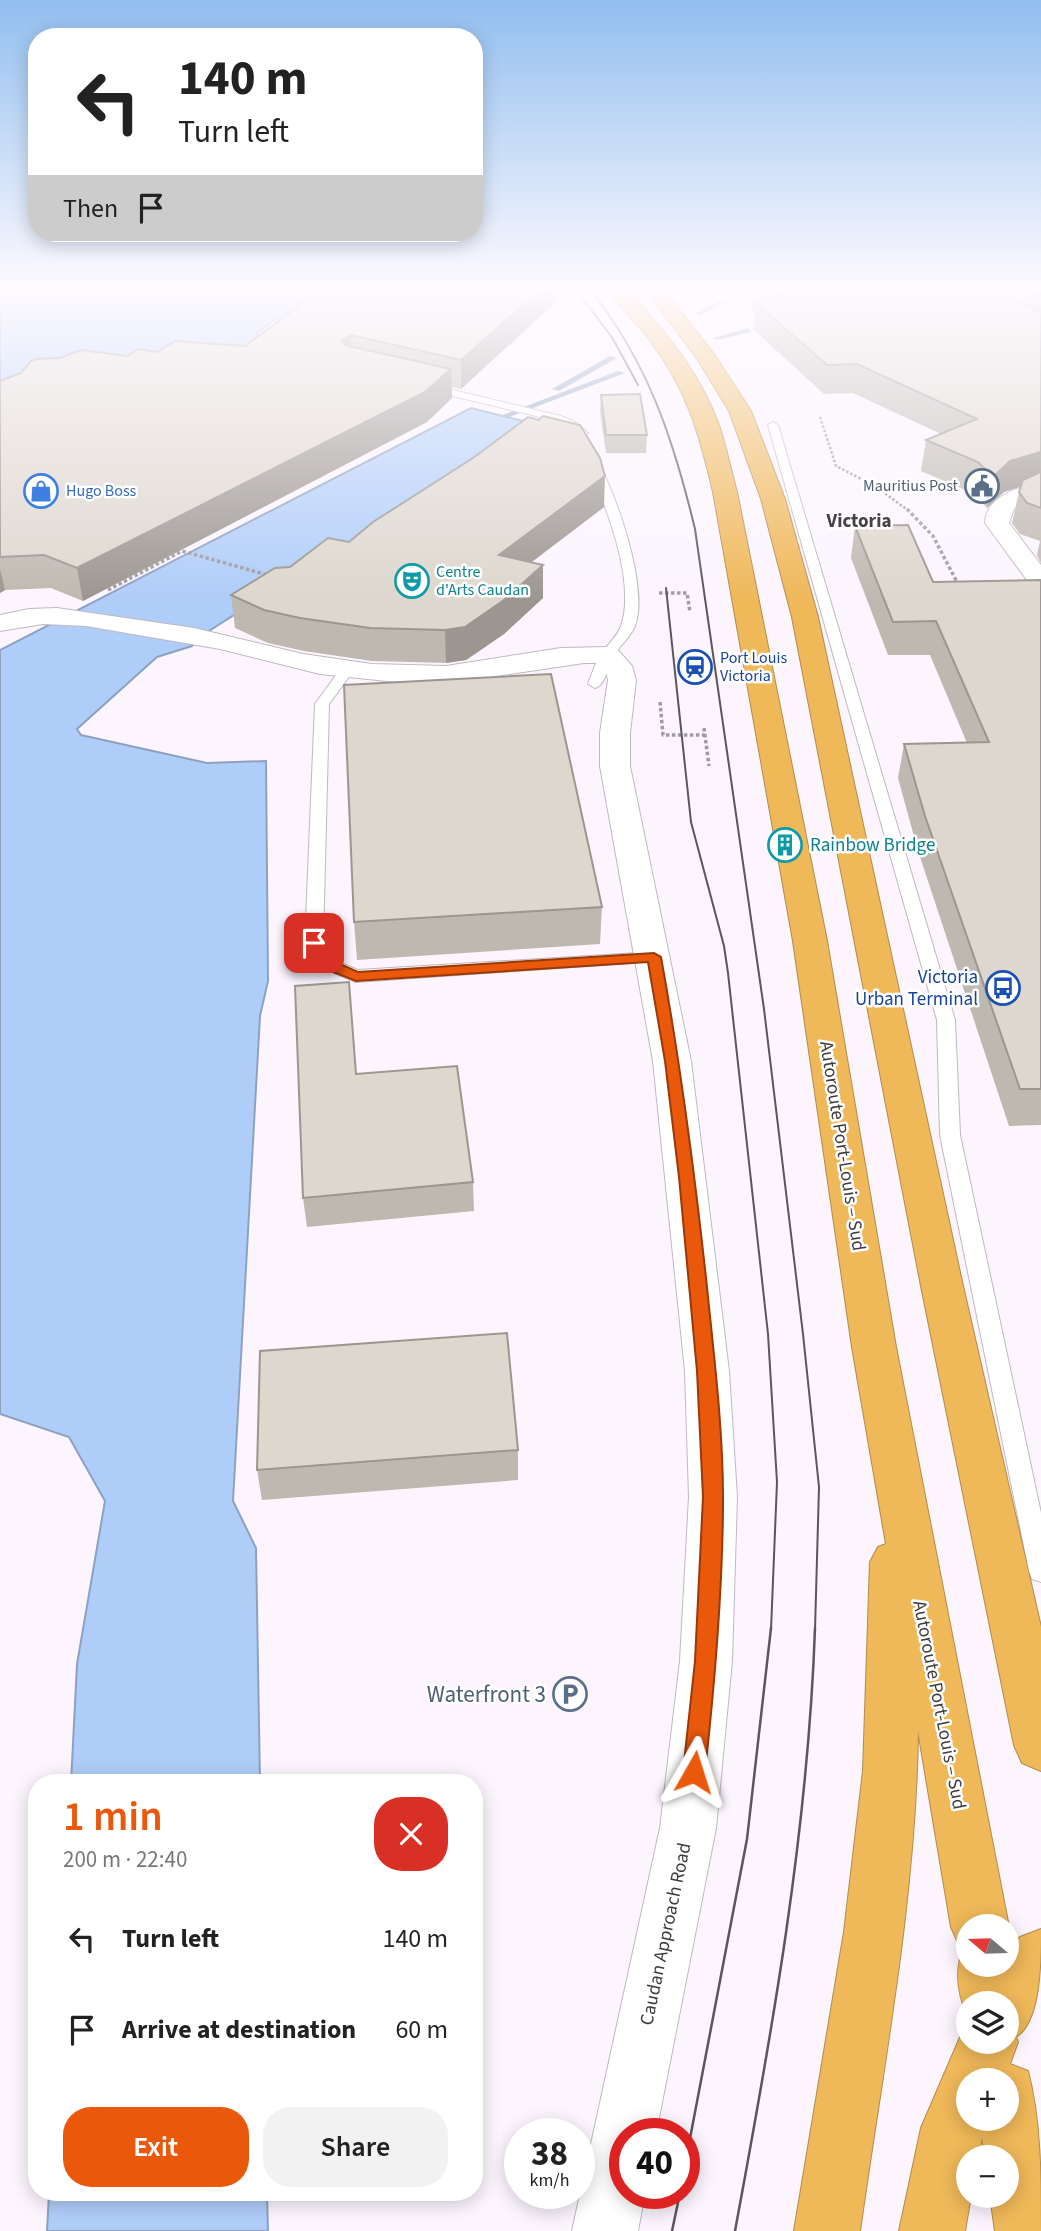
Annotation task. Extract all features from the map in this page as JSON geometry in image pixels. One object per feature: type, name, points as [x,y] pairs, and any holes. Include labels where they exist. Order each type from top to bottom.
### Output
[{"type":"highway","name":"Autoroute Port-Louis – Sud","points":[[700,392],[726,492],[810,941],[874,1347],[978,1914]]},
{"type":"highway","points":[[721,392],[740,411],[772,499],[805,617],[1041,1745]]},
{"type":"highway","points":[[827,2231],[873,1932],[890,1771],[897,1470]]},
{"type":"highway","points":[[988,1498],[1041,1648]]},
{"type":"highway","points":[[1017,1991],[1041,1958]]},
{"type":"highway","points":[[932,2231],[956,2118]]},
{"type":"highway","points":[[1012,2131],[1028,2231]]},
{"type":"street","points":[[1041,489],[1000,508],[996,515],[997,523],[1041,582]]},
{"type":"street","points":[[0,623],[31,616],[73,616],[206,639],[287,660],[347,670],[439,674],[520,665],[556,667],[578,673],[596,684],[615,733]]},
{"type":"street","points":[[520,665],[555,655],[607,654],[618,666],[622,680],[615,733]]},
{"type":"street","name":"Caudan Approach Road","points":[[615,733],[615,766],[654,957],[672,1061],[687,1177],[707,1371],[713,1497],[706,1661],[688,1828],[628,2118]]},
{"type":"street","name":"Caudan Approach Road","points":[[605,2231],[609,2209]]},
{"type":"lane","points":[[455,392],[557,418],[581,431],[607,488],[620,531],[632,606],[629,624],[607,654],[596,684]]},
{"type":"lane","points":[[773,425],[946,1020],[950,1135],[1041,1571]]},
{"type":"lane","points":[[347,670],[322,704],[314,943],[328,964],[356,976],[654,957]]},
{"type":"path","points":[[820,417],[836,466],[860,475],[897,502],[932,535],[963,594]]},
{"type":"path","points":[[102,593],[182,551],[279,579]]},
{"type":"path","points":[[654,593],[687,593],[690,612]]},
{"type":"path","points":[[659,699],[663,735],[705,734]]},
{"type":"path","points":[[704,728],[709,766]]},
{"type":"water","points":[[471,408],[539,425],[279,586],[209,631],[192,646],[157,657],[77,729],[81,735],[207,763],[266,761],[268,981],[260,1016],[233,1501],[256,1548],[260,1774],[71,1774],[77,1664],[105,1501],[69,1437],[0,1414],[0,650]]},
{"type":"water","points":[[49,2201],[267,2201],[268,2231],[47,2231]]},
{"type":"building","points":[[0,392],[425,392],[77,568],[44,555],[0,557]]},
{"type":"building","points":[[918,392],[1041,392],[1041,452],[1010,461],[993,477],[978,462],[926,440],[977,419]]},
{"type":"building","points":[[640,394],[647,435],[606,435],[601,395]]},
{"type":"building","points":[[543,416],[580,425],[600,458],[605,476],[499,555],[543,565],[504,600],[465,627],[445,630],[370,628],[264,610],[231,595],[275,568],[290,567],[328,538],[349,542],[373,522],[473,458],[528,417],[539,420]]},
{"type":"building","points":[[1041,472],[1041,508],[1027,503],[1019,492],[1023,480]]},
{"type":"building","points":[[908,525],[933,582],[1041,580],[1041,1089],[1020,1089],[925,816],[904,744],[989,742],[936,621],[893,622],[855,526]]},
{"type":"building","points":[[551,674],[602,907],[354,922],[344,685]]},
{"type":"building","points":[[349,982],[356,1074],[457,1066],[473,1182],[303,1198],[295,986]]},
{"type":"building","points":[[507,1333],[518,1450],[257,1470],[260,1351]]},
{"type":"waterway","points":[[504,416],[569,392]]},
{"type":"tram line","points":[[652,392],[677,463],[695,529],[764,1009],[819,1487],[815,1630]]},
{"type":"tram line","points":[[666,588],[691,822],[724,946],[728,973],[768,1334],[777,1482],[771,1630]]},
{"type":"tram line","points":[[694,2118],[747,1839],[771,1628]]},
{"type":"tram line","points":[[735,2231],[775,2006],[796,1856],[805,1780],[815,1628]]},
{"type":"tram line","points":[[672,2231],[677,2209]]},
{"type":"place","name":"Mauritius Post","points":[[982,486]]},
{"type":"place","name":"Hugo Boss","points":[[41,491]]},
{"type":"place","name":"Centre d'Arts Caudan","points":[[412,581]]},
{"type":"place","name":"Port Louis Victoria","points":[[695,667]]},
{"type":"place","name":"Rainbow Bridge","points":[[785,845]]},
{"type":"place","name":"Victoria Urban Terminal","points":[[1003,988]]},
{"type":"place","name":"Waterfront 3","points":[[570,1694]]},
{"type":"district","name":"Victoria","points":[[859,521]]},
{"type":"route","points":[[314,943],[328,964],[356,976],[654,957],[672,1061],[687,1177],[707,1371],[713,1497],[706,1661],[694,1772]]}]
